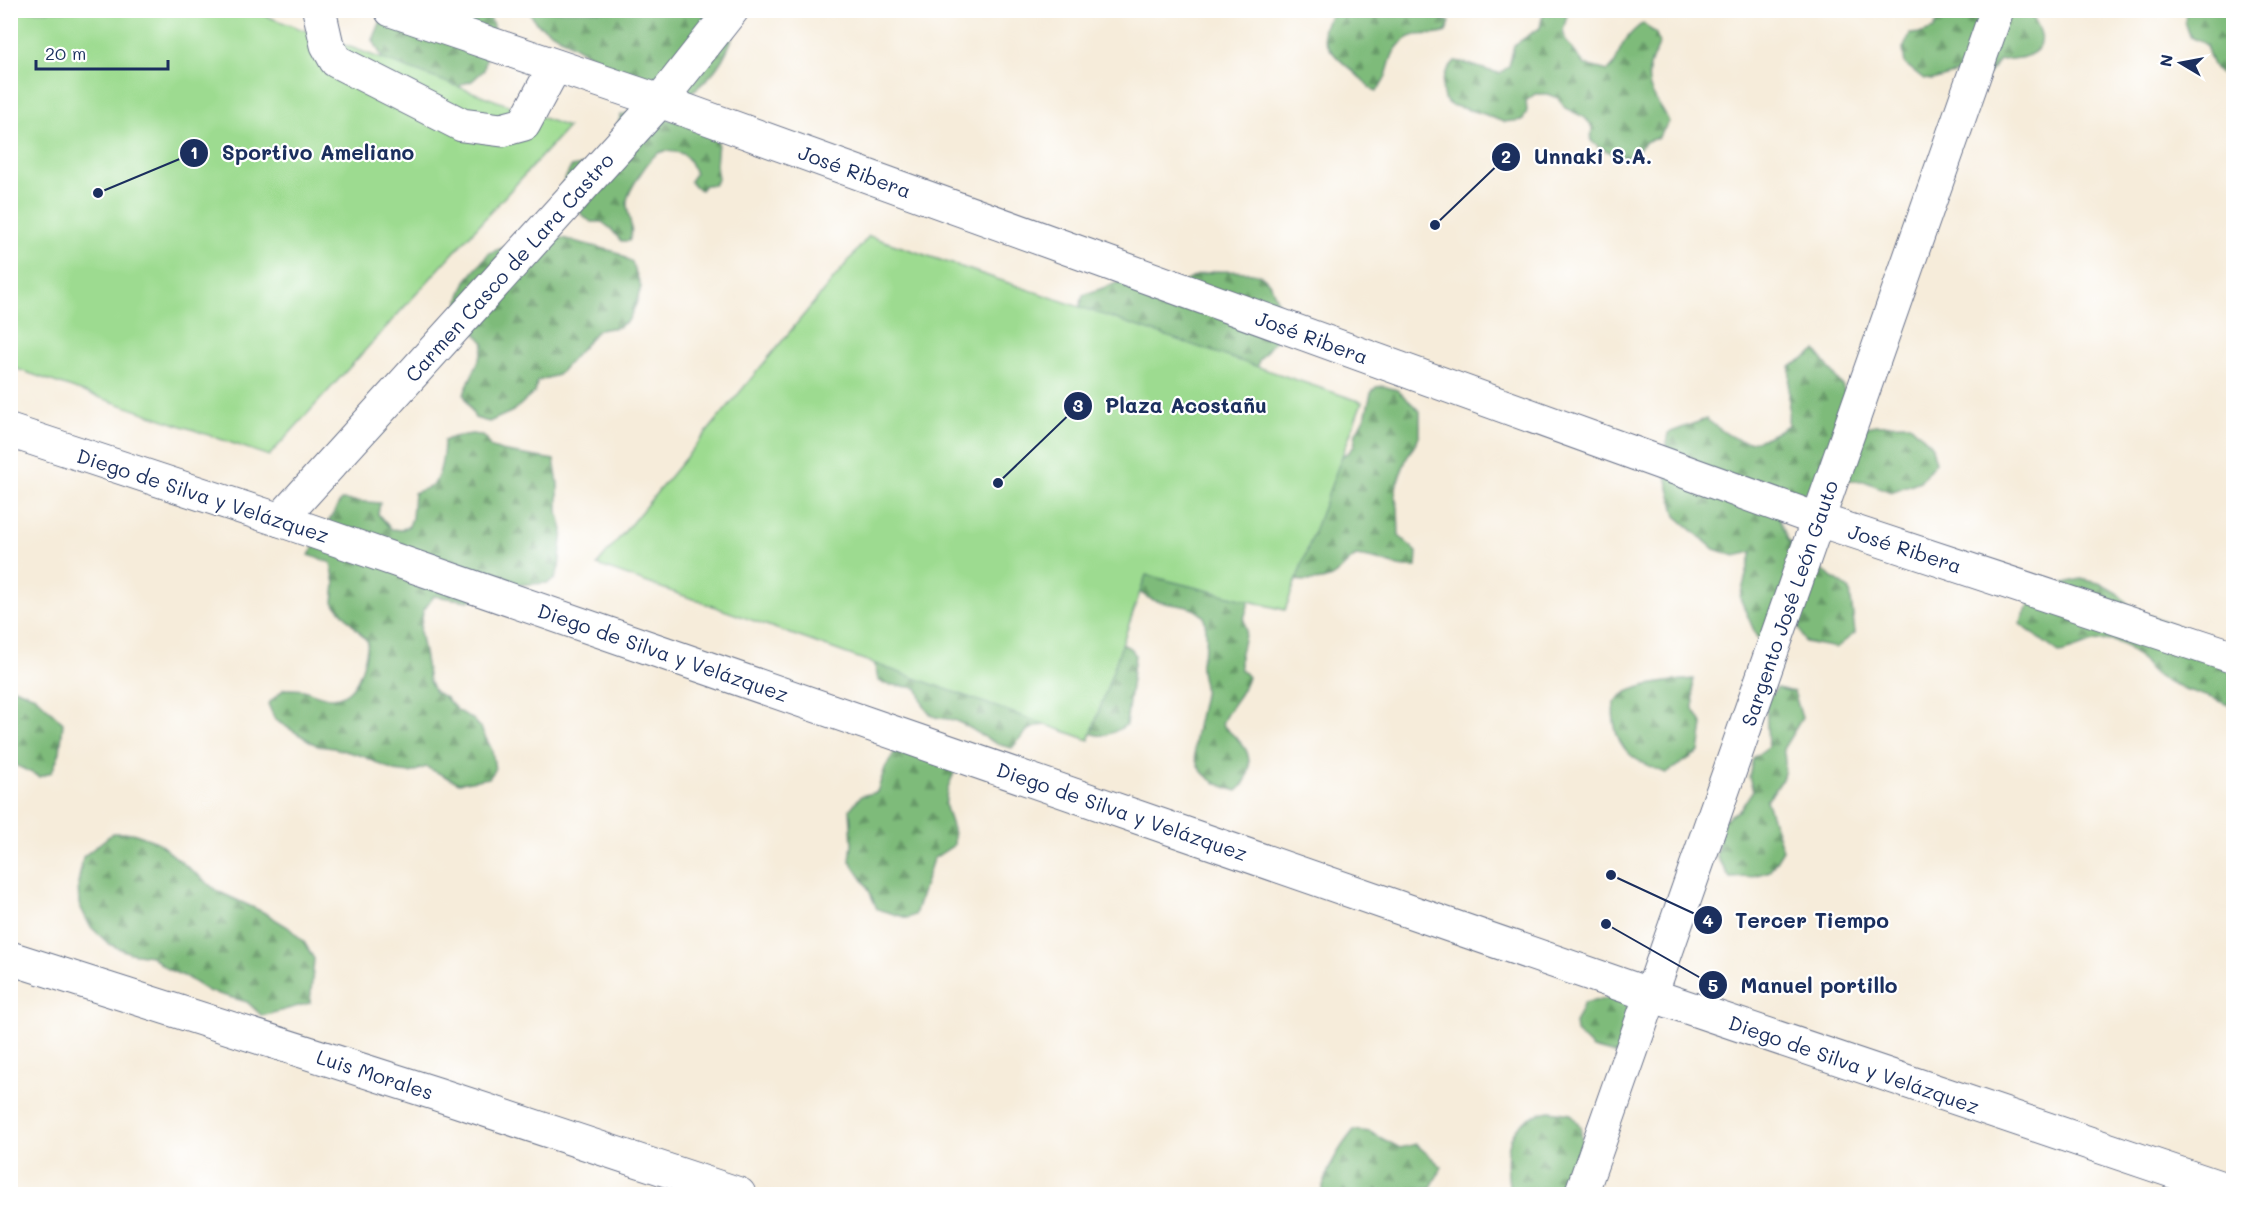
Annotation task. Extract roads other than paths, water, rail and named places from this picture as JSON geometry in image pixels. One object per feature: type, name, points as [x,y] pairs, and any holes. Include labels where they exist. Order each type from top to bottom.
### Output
[{"type":"street","points":[[319,10],[327,45],[336,61],[462,125],[502,130],[524,124],[555,66]]},
{"type":"street","name":"José Ribera","points":[[391,10],[660,101],[1819,520],[2234,657]]},
{"type":"street","name":"Carmen Casco de Lara Castro","points":[[280,520],[660,101],[732,10]]},
{"type":"street","name":"Sargento José León Gauto","points":[[1581,1194],[1997,10]]},
{"type":"street","name":"Diego de Silva y Velázquez","points":[[10,431],[280,520],[1651,995],[2234,1192]]},
{"type":"street","name":"Luis Morales","points":[[10,958],[437,1094],[739,1194]]},
{"type":"place","name":"Sportivo Ameliano","points":[[98,193]]},
{"type":"place","name":"Unnaki S.A.","points":[[1435,225]]},
{"type":"place","name":"Plaza Acostañu","points":[[998,483]]},
{"type":"place","name":"Tercer Tiempo","points":[[1611,875]]},
{"type":"place","name":"Manuel portillo","points":[[1606,924]]}]
